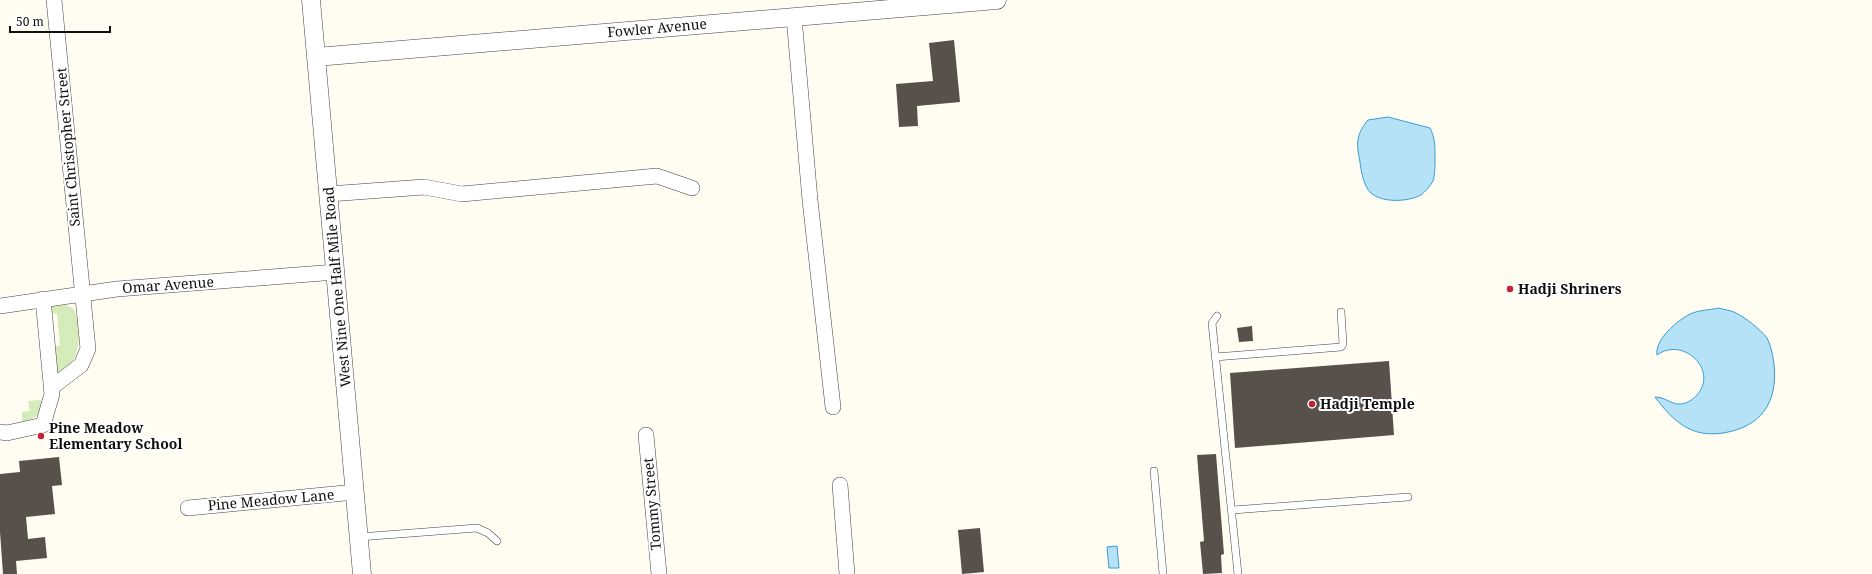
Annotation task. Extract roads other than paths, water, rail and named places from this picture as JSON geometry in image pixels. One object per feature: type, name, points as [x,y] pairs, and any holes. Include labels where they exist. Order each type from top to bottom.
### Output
[{"type":"street","name":"Saint Christopher Street","points":[[51,388],[81,365],[88,349],[83,293],[81,290],[54,0]]},
{"type":"street","name":"West Nine One Half Mile Road","points":[[311,0],[362,574]]},
{"type":"street","name":"Fowler Avenue","points":[[316,57],[998,0]]},
{"type":"street","points":[[794,17],[810,200],[833,407]]},
{"type":"street","points":[[329,194],[418,187],[441,189],[462,194],[657,176],[692,188]]},
{"type":"street","name":"Omar Avenue","points":[[0,306],[83,293],[149,286],[336,272]]},
{"type":"street","points":[[0,432],[44,425],[52,394],[43,299]]},
{"type":"street","name":"Tommy Street","points":[[646,435],[659,574]]},
{"type":"street","points":[[840,485],[847,574]]},
{"type":"street","name":"Pine Meadow Lane","points":[[188,508],[355,492]]},
{"type":"lane","points":[[1215,356],[1341,347],[1344,344],[1341,312]]},
{"type":"lane","points":[[1217,316],[1212,323],[1233,510],[1238,574]]},
{"type":"lane","points":[[1154,471],[1163,574]]},
{"type":"lane","points":[[1233,510],[1408,496]]},
{"type":"lane","points":[[359,537],[477,528],[488,533],[497,541]]},
{"type":"water","points":[[1388,117],[1430,128],[1433,135],[1435,146],[1435,173],[1433,181],[1424,193],[1416,197],[1402,200],[1382,199],[1371,193],[1365,183],[1361,170],[1358,150],[1359,135],[1368,120]]},
{"type":"water","points":[[1719,308],[1732,311],[1740,315],[1757,327],[1767,338],[1771,347],[1775,378],[1770,401],[1757,419],[1736,430],[1712,434],[1701,433],[1684,426],[1676,420],[1655,397],[1659,397],[1677,404],[1686,403],[1692,400],[1703,385],[1704,376],[1701,366],[1695,358],[1687,353],[1677,350],[1667,350],[1657,355],[1657,349],[1659,343],[1668,331],[1685,317],[1697,312]]},
{"type":"water","points":[[1117,546],[1119,568],[1109,568],[1107,547]]},
{"type":"place","name":"Hadji Shriners","points":[[1510,289]]},
{"type":"place","name":"Hadji Temple","points":[[1312,404]]},
{"type":"place","name":"Pine Meadow Elementary School","points":[[41,436]]}]
